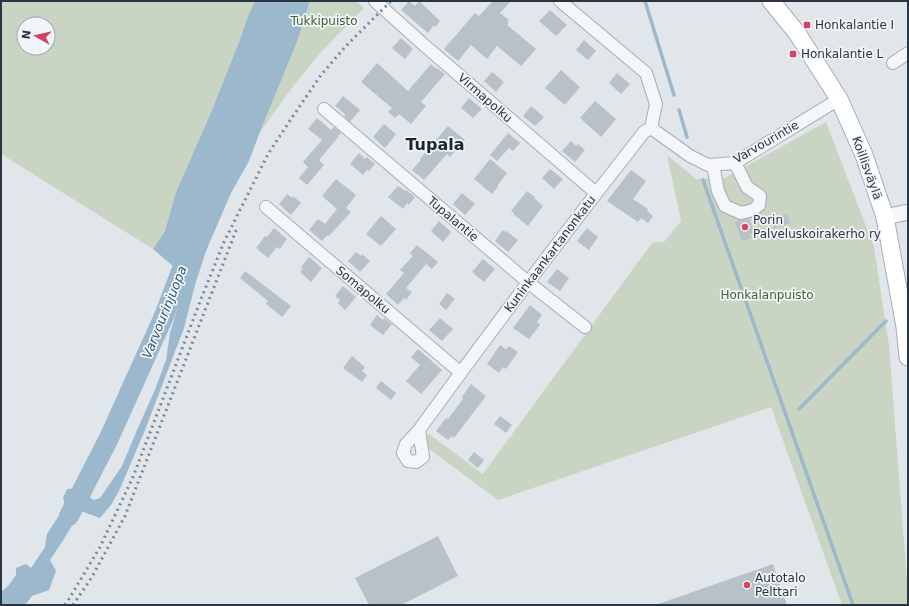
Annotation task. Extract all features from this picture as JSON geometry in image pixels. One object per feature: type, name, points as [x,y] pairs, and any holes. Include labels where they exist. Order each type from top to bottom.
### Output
[{"type":"main road","name":"Koillisväylä","points":[[771,1],[797,33],[839,99],[864,155],[885,218],[905,326],[908,357]]},
{"type":"street","name":"Virmapolku","points":[[376,1],[424,45],[596,193]]},
{"type":"street","points":[[560,1],[646,74],[656,104],[652,128]]},
{"type":"street","points":[[893,63],[908,53]]},
{"type":"street","name":"Varvourintie","points":[[652,128],[690,156],[708,165],[735,163],[839,99]]},
{"type":"street","name":"Tupalantie","points":[[324,109],[529,283],[585,327]]},
{"type":"street","name":"Kuninkaankartanonkatu","points":[[419,430],[596,193],[644,132],[652,128]]},
{"type":"street","points":[[713,165],[718,191],[725,206],[741,213],[753,210],[759,205],[760,196],[747,187],[735,163]]},
{"type":"street","name":"Somapolku","points":[[266,207],[461,373]]},
{"type":"street","points":[[885,218],[908,212]]},
{"type":"green space","points":[[1,1],[255,1],[210,115],[176,192],[165,231],[153,249],[1,154]]},
{"type":"green space","name":"Tukkipuisto","points":[[310,1],[356,1],[364,8],[322,51],[294,85],[260,132],[297,42]]},
{"type":"green space","name":"Honkalanpuisto","points":[[826,122],[874,247],[889,345],[908,605],[842,605],[771,407],[498,500],[421,443],[429,434],[483,474],[652,243],[664,242],[681,221],[667,155],[696,179],[725,178]]},
{"type":"water","points":[[255,1],[310,1],[297,42],[249,161],[231,193],[206,251],[195,285],[184,328],[145,430],[119,491],[111,505],[100,518],[81,511],[50,560],[56,571],[49,590],[32,596],[25,605],[1,605],[1,592],[8,586],[16,575],[16,568],[26,564],[31,568],[45,547],[47,534],[65,504],[63,498],[67,489],[76,488],[94,500],[100,498],[122,466],[154,392],[166,360],[170,333],[187,278],[153,249],[165,231],[176,192],[210,115]]},
{"type":"building","points":[[409,1],[415,6],[419,1],[440,21],[435,27],[433,26],[428,33],[401,10]]},
{"type":"building","points":[[493,1],[511,1],[500,13],[509,20],[507,25],[536,49],[521,66],[497,46],[487,59],[471,45],[458,61],[444,49],[475,13],[479,16]]},
{"type":"building","points":[[550,10],[567,25],[556,36],[539,21]]},
{"type":"building","points":[[401,38],[413,49],[405,59],[392,48]]},
{"type":"building","points":[[584,40],[596,51],[588,60],[576,50]]},
{"type":"building","points":[[377,63],[408,91],[431,64],[445,74],[421,102],[426,106],[411,124],[399,114],[395,118],[388,112],[392,108],[361,82]]},
{"type":"building","points":[[561,70],[580,87],[565,105],[545,88]]},
{"type":"building","points":[[492,72],[504,82],[496,92],[484,81]]},
{"type":"building","points":[[617,73],[630,84],[621,94],[609,83]]},
{"type":"building","points":[[343,96],[360,110],[350,122],[344,116],[345,114],[335,106]]},
{"type":"building","points":[[469,98],[482,109],[473,118],[461,108]]},
{"type":"building","points":[[595,101],[616,119],[601,137],[580,118]]},
{"type":"building","points":[[531,106],[544,117],[535,126],[523,116]]},
{"type":"building","points":[[317,118],[331,130],[334,127],[341,133],[319,160],[324,165],[307,185],[299,178],[308,167],[303,162],[322,140],[308,129]]},
{"type":"building","points":[[384,124],[396,134],[385,148],[373,137]]},
{"type":"building","points":[[448,126],[465,140],[450,157],[447,154],[424,180],[412,170]]},
{"type":"building","points":[[508,133],[520,143],[513,151],[509,148],[497,161],[490,155]]},
{"type":"building","points":[[571,141],[576,146],[578,144],[585,150],[575,162],[562,151]]},
{"type":"building","points":[[359,153],[365,159],[367,157],[375,164],[363,175],[350,164]]},
{"type":"building","points":[[490,159],[507,173],[492,194],[474,179]]},
{"type":"building","points":[[550,169],[563,179],[554,189],[542,178]]},
{"type":"building","points":[[631,170],[646,181],[633,199],[648,209],[647,211],[653,216],[648,223],[641,218],[638,222],[607,201]]},
{"type":"building","points":[[336,179],[356,195],[346,208],[351,212],[329,236],[327,235],[322,241],[309,230],[318,219],[325,224],[337,209],[322,196]]},
{"type":"building","points":[[398,186],[415,197],[409,205],[407,203],[403,209],[388,197]]},
{"type":"building","points":[[527,191],[543,206],[528,226],[511,211]]},
{"type":"building","points":[[462,193],[475,204],[465,215],[453,204]]},
{"type":"building","points":[[287,194],[292,198],[293,196],[301,203],[291,215],[279,204]]},
{"type":"building","points":[[787,214],[790,223],[774,228],[772,220]]},
{"type":"building","points":[[381,216],[396,229],[381,246],[366,234]]},
{"type":"building","name":"Porin Palveluskoirakerho ry","points":[[749,219],[754,233],[750,235],[752,238],[742,241],[735,222]]},
{"type":"building","points":[[439,221],[451,232],[443,242],[431,231]]},
{"type":"building","points":[[274,228],[287,239],[280,249],[277,247],[268,258],[256,248],[265,236],[267,237]]},
{"type":"building","points":[[587,228],[598,237],[589,250],[577,241]]},
{"type":"building","points":[[503,230],[518,240],[508,252],[495,241]]},
{"type":"building","points":[[417,245],[438,262],[432,269],[426,264],[406,288],[412,292],[406,300],[404,298],[398,305],[386,294],[404,273],[400,270],[413,256],[410,253]]},
{"type":"building","points":[[356,252],[361,256],[362,254],[370,261],[360,272],[348,261]]},
{"type":"building","points":[[309,257],[322,268],[311,282],[300,272],[303,268],[301,267]]},
{"type":"building","points":[[483,259],[495,269],[484,282],[472,272]]},
{"type":"building","points":[[557,269],[569,278],[560,291],[547,282]]},
{"type":"building","points":[[245,271],[291,306],[282,317],[266,304],[268,301],[240,278]]},
{"type":"building","points":[[343,286],[356,297],[345,310],[338,303],[340,300],[335,296]]},
{"type":"building","points":[[447,293],[455,299],[446,310],[439,304]]},
{"type":"building","points":[[530,305],[542,315],[537,322],[540,325],[529,339],[513,328]]},
{"type":"building","points":[[377,315],[383,320],[384,318],[392,324],[383,335],[370,325]]},
{"type":"building","points":[[440,318],[453,329],[442,341],[429,330]]},
{"type":"building","points":[[500,345],[506,349],[509,346],[518,352],[506,369],[503,367],[499,373],[487,364]]},
{"type":"building","points":[[418,349],[442,370],[421,394],[406,381],[420,365],[411,357]]},
{"type":"building","points":[[352,356],[365,367],[362,371],[367,375],[362,382],[343,368]]},
{"type":"building","points":[[381,381],[396,393],[391,400],[376,388]]},
{"type":"building","points":[[471,384],[486,396],[454,438],[452,436],[448,440],[436,431],[446,418],[448,419],[463,399],[462,397]]},
{"type":"building","points":[[500,416],[512,425],[506,433],[494,424]]},
{"type":"building","points":[[474,452],[484,460],[478,468],[468,460]]},
{"type":"building","points":[[438,536],[458,576],[401,605],[369,605],[355,578]]},
{"type":"building","name":"Autotalo Pelttari","points":[[773,564],[787,605],[658,604]]},
{"type":"waterway","points":[[645,1],[674,95]]},
{"type":"waterway","points":[[679,110],[687,137]]},
{"type":"waterway","points":[[703,180],[853,605]]},
{"type":"waterway","name":"Varvourinjuopa","points":[[69,516],[109,438],[164,316],[190,248]]},
{"type":"waterway","points":[[799,409],[886,321]]},
{"type":"railway","points":[[65,605],[100,547],[133,477],[224,242],[268,154],[321,75],[346,46],[391,1]]},
{"type":"railway","points":[[73,605],[92,577],[125,516],[237,228]]},
{"type":"place","name":"Honkalantie I","points":[[807,25]]},
{"type":"place","name":"Honkalantie L","points":[[793,54]]},
{"type":"place","name":"Porin Palveluskoirakerho ry","points":[[745,227]]},
{"type":"place","name":"Autotalo Pelttari","points":[[747,585]]},
{"type":"district","name":"Tupala","points":[[435,144]]}]
